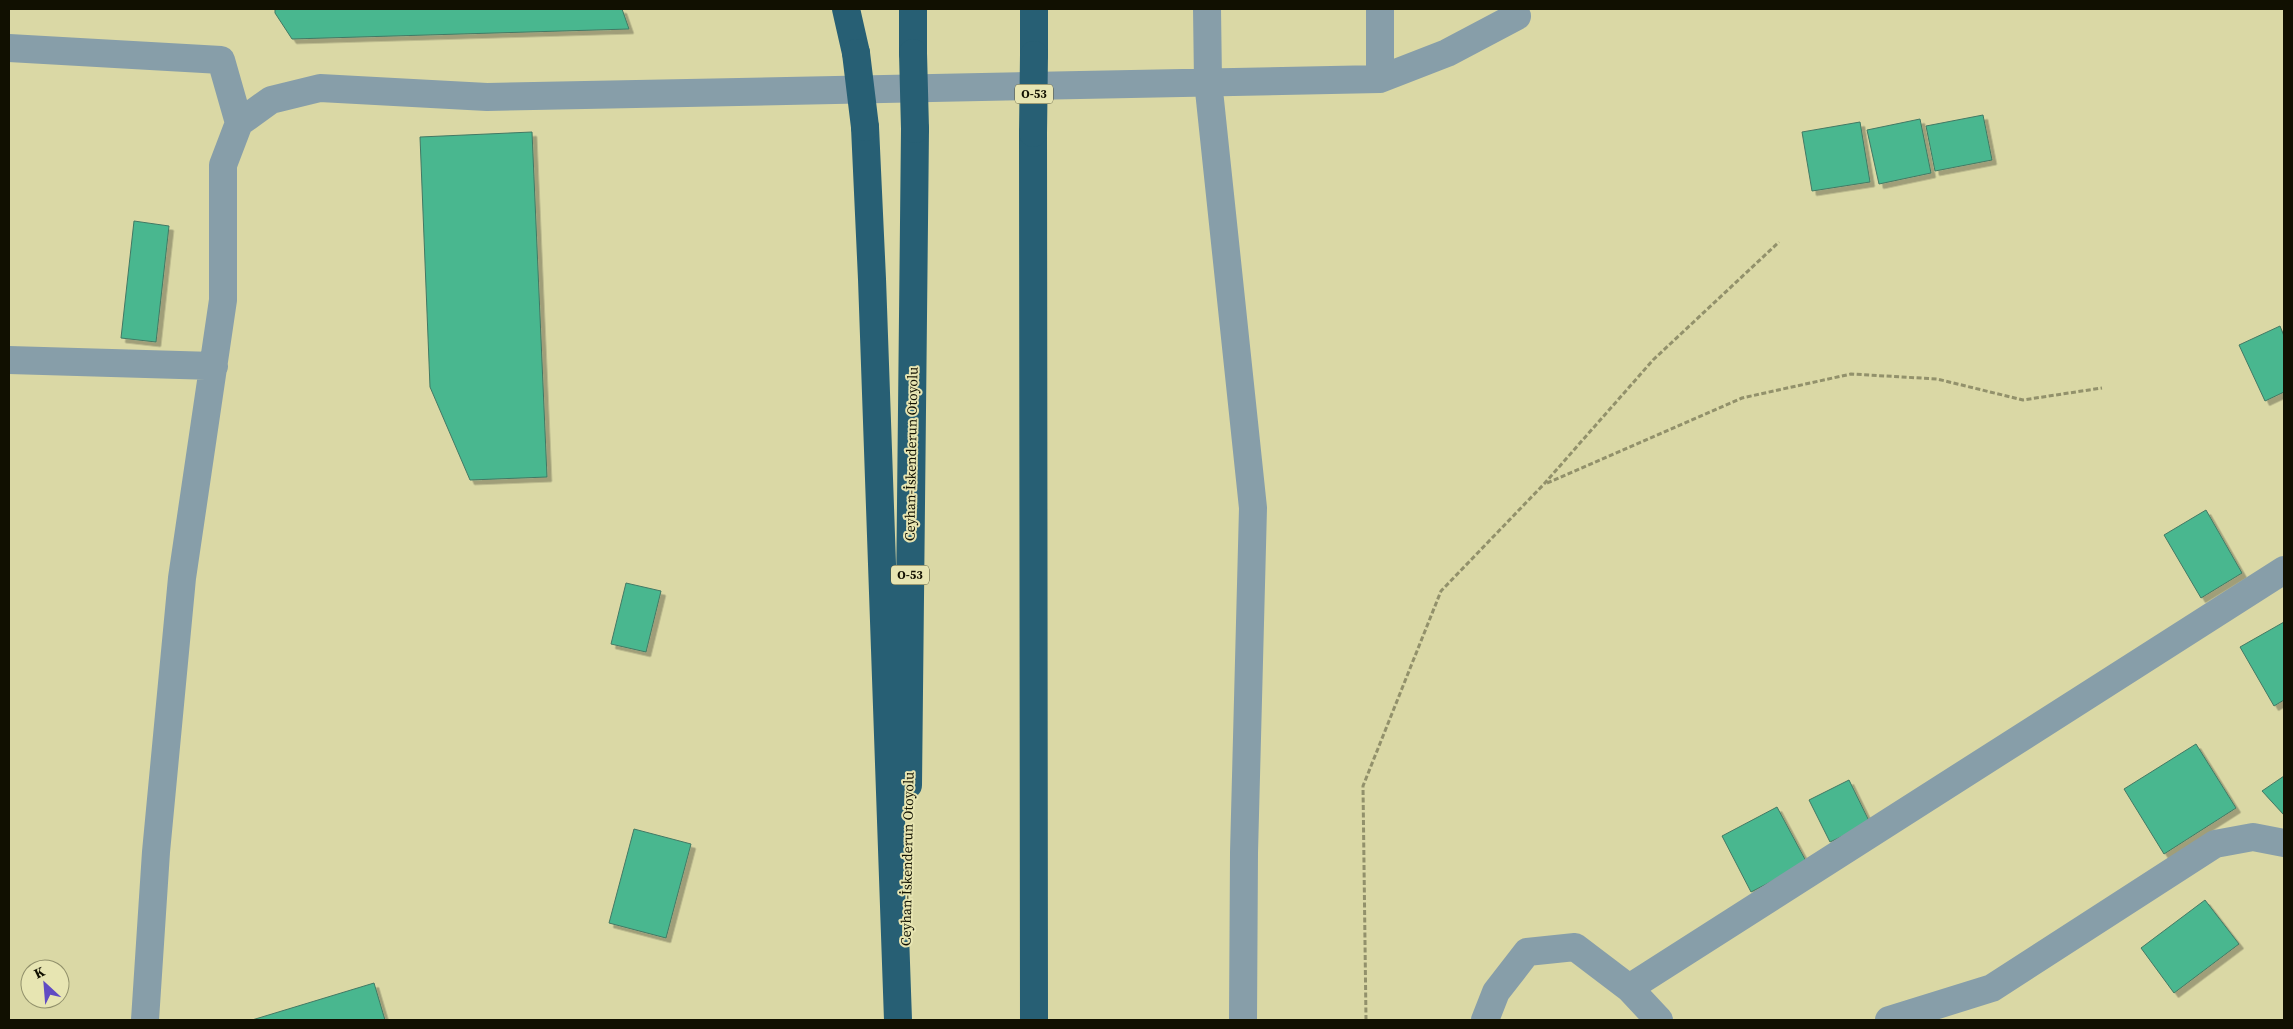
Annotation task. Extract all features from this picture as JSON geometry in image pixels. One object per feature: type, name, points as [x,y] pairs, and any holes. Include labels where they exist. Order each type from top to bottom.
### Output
[{"type":"highway","points":[[846,9],[856,53],[865,127],[898,1020]]},
{"type":"highway","name":"Ceyhan-İskenderun Otoyolu","points":[[905,1020],[915,129],[913,9]]},
{"type":"highway","name":"O-53","points":[[1034,9],[1034,1020]]},
{"type":"street","points":[[1207,9],[1208,81],[1253,508],[1244,853],[1243,1020]]},
{"type":"street","points":[[1380,9],[1380,79]]},
{"type":"street","points":[[145,1020],[156,852],[182,578],[223,300],[223,165],[239,123],[272,100],[320,88],[487,97],[1380,79],[1447,53],[1517,16]]},
{"type":"street","points":[[9,48],[221,60],[239,123]]},
{"type":"street","points":[[9,360],[214,366]]},
{"type":"street","points":[[1629,988],[2284,570]]},
{"type":"street","points":[[1890,1020],[1992,988],[2215,844],[2253,837],[2284,843]]},
{"type":"street","points":[[1484,1020],[1496,992],[1527,952],[1575,947],[1629,988],[1659,1020]]},
{"type":"path","points":[[1366,1020],[1363,786],[1441,591],[1544,484],[1652,360],[1780,242]]},
{"type":"path","points":[[1544,484],[1742,398],[1851,374],[1937,379],[2023,400],[2102,388]]},
{"type":"building","points":[[275,9],[622,9],[629,29],[292,39],[275,13]]},
{"type":"building","points":[[1983,115],[1992,160],[1935,171],[1926,126]]},
{"type":"building","points":[[1920,119],[1931,173],[1879,184],[1867,130]]},
{"type":"building","points":[[1860,122],[1870,182],[1812,191],[1802,132]]},
{"type":"building","points":[[532,132],[547,477],[470,480],[430,387],[420,137]]},
{"type":"building","points":[[134,221],[169,226],[156,342],[121,338]]},
{"type":"building","points":[[2280,326],[2284,336],[2284,392],[2265,401],[2239,345]]},
{"type":"building","points":[[2206,510],[2242,573],[2201,598],[2164,535]]},
{"type":"building","points":[[626,583],[661,591],[646,652],[611,644]]},
{"type":"building","points":[[2284,622],[2284,700],[2274,706],[2240,647]]},
{"type":"building","points":[[2196,744],[2236,808],[2164,854],[2124,789]]},
{"type":"building","points":[[2284,776],[2284,815],[2262,791]]},
{"type":"building","points":[[1849,780],[1870,823],[1830,842],[1809,800]]},
{"type":"building","points":[[1777,807],[1807,863],[1751,892],[1722,836]]},
{"type":"building","points":[[634,829],[691,844],[666,938],[609,923]]},
{"type":"building","points":[[2205,900],[2239,944],[2174,993],[2141,948]]},
{"type":"building","points":[[374,983],[385,1020],[252,1020]]}]
